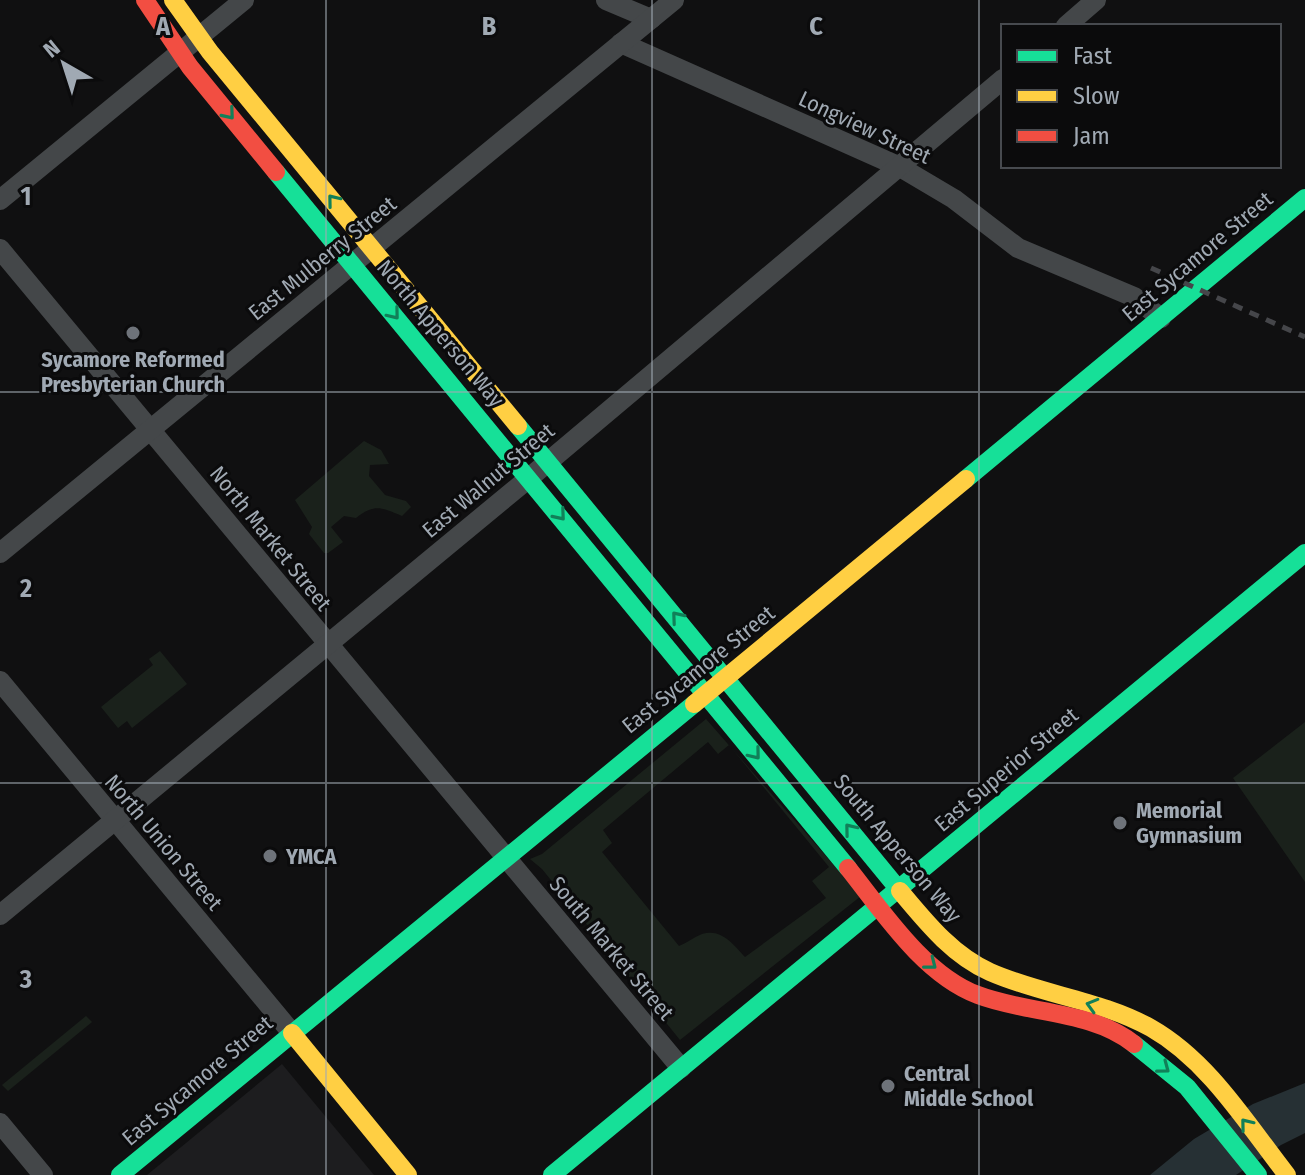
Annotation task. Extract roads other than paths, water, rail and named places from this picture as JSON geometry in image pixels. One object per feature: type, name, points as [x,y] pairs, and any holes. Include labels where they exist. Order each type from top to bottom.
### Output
[{"type":"main road","name":"North Apperson Way","points":[[145,0],[179,54],[707,693]]},
{"type":"main road","name":"North Apperson Way","points":[[173,0],[199,38],[726,677]]},
{"type":"main road","name":"East Sycamore Street","points":[[120,1175],[1305,198]]},
{"type":"main road","name":"East Superior Street","points":[[552,1175],[1305,553]]},
{"type":"main road","name":"South Apperson Way","points":[[726,677],[937,935],[967,959],[990,972],[1103,1008],[1145,1025],[1175,1044],[1204,1073],[1287,1175]]},
{"type":"main road","points":[[707,693],[919,955],[977,995],[1097,1025],[1117,1033],[1187,1087],[1258,1175]]},
{"type":"main road","points":[[292,1033],[408,1175]]},
{"type":"street","points":[[0,200],[244,0]]},
{"type":"street","points":[[606,0],[651,19]]},
{"type":"street","name":"East Mulberry Street","points":[[0,553],[674,0]]},
{"type":"street","points":[[1068,24],[1096,0]]},
{"type":"street","name":"Longview Street","points":[[621,43],[900,167],[954,199],[1018,248],[1134,297],[1161,318]]},
{"type":"street","name":"East Walnut Street","points":[[0,915],[529,478],[1001,81]]},
{"type":"street","name":"North Market Street","points":[[0,249],[506,858]]},
{"type":"street","name":"North Union Street","points":[[0,681],[292,1033]]},
{"type":"street","name":"South Market Street","points":[[506,858],[681,1068]]},
{"type":"street","points":[[0,1123],[43,1175]]},
{"type":"railway","points":[[1151,268],[1305,337]]},
{"type":"place","name":"Sycamore Reformed Presbyterian Church","points":[[133,333]]},
{"type":"place","name":"Memorial Gymnasium","points":[[1120,823]]},
{"type":"place","name":"YMCA","points":[[270,856]]},
{"type":"place","name":"Central Middle School","points":[[888,1086]]}]
